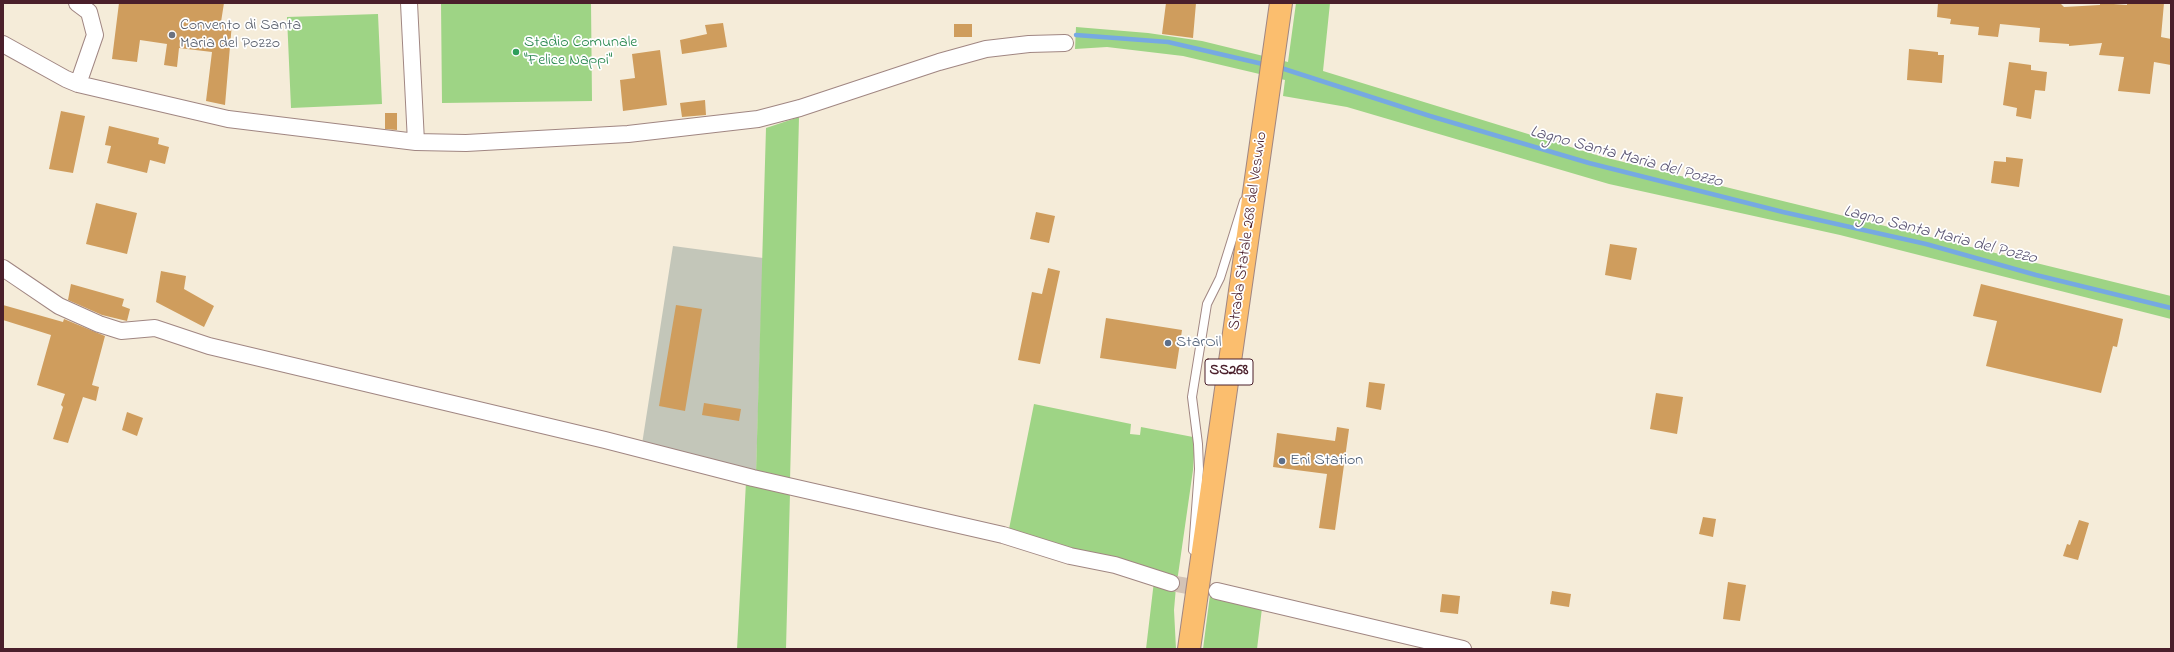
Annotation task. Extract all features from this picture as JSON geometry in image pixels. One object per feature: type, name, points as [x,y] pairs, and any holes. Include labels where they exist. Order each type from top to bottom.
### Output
[{"type":"highway","name":"Strada Statale 268 del Vesuvio","points":[[1189,649],[1281,3]]},
{"type":"street","points":[[77,3],[89,12],[95,35],[78,84]]},
{"type":"street","points":[[409,3],[416,142]]},
{"type":"street","points":[[3,44],[66,79],[78,84],[228,119],[416,142],[466,143],[628,134],[758,119],[800,108],[939,62],[986,49],[1028,44],[1064,43]]},
{"type":"street","points":[[3,268],[59,306],[99,324],[121,331],[155,328],[209,346],[590,437],[753,478],[1003,535],[1070,556],[1114,565],[1171,583]]},
{"type":"street","points":[[1217,591],[1463,649]]},
{"type":"lane","points":[[1195,610],[1192,562],[1199,469],[1198,444],[1192,397],[1207,304],[1220,278],[1233,231],[1259,158]]},
{"type":"shaded area","points":[[673,246],[763,258],[756,473],[642,444]]},
{"type":"green space","name":"Stadio Comunale \"Felice Nappi\"","points":[[441,3],[591,3],[592,101],[442,103]]},
{"type":"green space","points":[[1296,3],[1330,3],[1323,71],[1603,157],[2171,296],[2171,319],[1840,235],[1609,184],[1347,107],[1283,96],[1285,80],[1183,56],[1107,47],[1075,49],[1076,27],[1148,33],[1202,41],[1288,62]]},
{"type":"green space","points":[[378,14],[382,104],[291,108],[287,17]]},
{"type":"green space","points":[[799,117],[790,481],[756,473],[766,128]]},
{"type":"green space","points":[[1034,404],[1131,424],[1130,434],[1140,435],[1141,427],[1193,437],[1193,470],[1177,582],[1008,534]]},
{"type":"green space","points":[[746,482],[790,493],[786,649],[737,649]]},
{"type":"green space","points":[[1154,581],[1176,587],[1174,610],[1176,649],[1146,649]]},
{"type":"green space","points":[[1210,595],[1262,608],[1257,649],[1203,649]]},
{"type":"building","name":"Convento di Santa Maria del Pozzo","points":[[119,3],[224,3],[221,22],[232,23],[225,105],[206,101],[212,52],[179,48],[177,67],[164,65],[167,44],[140,40],[137,62],[112,59]]},
{"type":"building","points":[[1166,3],[1196,3],[1193,38],[1162,34]]},
{"type":"building","points":[[1938,3],[2060,3],[2064,7],[2100,5],[2100,3],[2127,5],[2127,3],[2164,3],[2161,37],[2171,39],[2171,65],[2154,62],[2150,94],[2118,91],[2124,57],[2099,55],[2102,43],[2069,46],[2069,44],[2039,42],[2040,28],[2000,24],[1998,37],[1978,35],[1979,27],[1950,24],[1951,19],[1937,17]]},
{"type":"building","points":[[723,23],[727,47],[682,54],[680,40],[707,34],[705,25]]},
{"type":"building","points":[[954,24],[972,24],[972,37],[954,37]]},
{"type":"building","points":[[1909,49],[1938,52],[1938,55],[1944,55],[1942,83],[1907,80]]},
{"type":"building","points":[[660,50],[667,105],[623,111],[620,80],[635,78],[632,54]]},
{"type":"building","points":[[2009,62],[2031,65],[2031,70],[2047,72],[2045,91],[2035,90],[2031,119],[2016,116],[2017,108],[2003,105]]},
{"type":"building","points":[[705,100],[706,115],[682,117],[680,103]]},
{"type":"building","points":[[61,111],[85,116],[73,173],[49,169]]},
{"type":"building","points":[[385,113],[397,113],[397,130],[385,129]]},
{"type":"building","points":[[109,126],[159,138],[158,144],[169,147],[165,164],[150,160],[147,173],[107,163],[111,146],[105,145]]},
{"type":"building","points":[[2006,157],[2023,159],[2019,187],[1991,183],[1994,161],[2006,162]]},
{"type":"building","points":[[96,203],[137,213],[127,254],[86,244]]},
{"type":"building","points":[[1036,212],[1055,216],[1049,243],[1030,239]]},
{"type":"building","points":[[1610,244],[1637,248],[1631,280],[1605,275]]},
{"type":"building","points":[[1048,268],[1060,271],[1040,364],[1018,360],[1032,292],[1042,294]]},
{"type":"building","points":[[161,271],[186,276],[184,289],[214,306],[204,327],[156,302]]},
{"type":"building","points":[[71,284],[124,299],[122,306],[130,309],[127,321],[102,315],[68,300]]},
{"type":"building","points":[[1981,284],[2123,319],[2117,347],[2113,346],[2101,393],[1986,366],[1997,321],[1973,316]]},
{"type":"building","points":[[3,305],[63,322],[64,319],[105,336],[92,385],[99,387],[96,401],[83,397],[68,443],[53,439],[63,407],[61,405],[65,394],[37,385],[51,335],[3,320]]},
{"type":"building","points":[[676,305],[702,309],[685,411],[659,406]]},
{"type":"building","points":[[1106,318],[1182,330],[1176,369],[1100,358]]},
{"type":"building","points":[[1369,382],[1385,384],[1381,410],[1366,407]]},
{"type":"building","points":[[1656,393],[1683,397],[1677,434],[1650,429]]},
{"type":"building","points":[[704,403],[741,409],[739,421],[702,415]]},
{"type":"building","points":[[127,412],[143,418],[137,436],[122,430]]},
{"type":"building","points":[[1337,427],[1349,429],[1335,530],[1319,528],[1327,474],[1273,467],[1277,433],[1335,441]]},
{"type":"building","points":[[1703,517],[1716,519],[1713,537],[1699,534]]},
{"type":"building","points":[[2079,520],[2089,523],[2078,560],[2063,556],[2067,544],[2070,545]]},
{"type":"building","points":[[1728,582],[1746,585],[1740,621],[1723,619]]},
{"type":"building","points":[[1552,591],[1571,594],[1569,607],[1550,604]]},
{"type":"building","points":[[1442,594],[1460,596],[1458,614],[1440,612]]},
{"type":"waterway","name":"Lagno Santa Maria del Pozzo","points":[[1076,35],[1168,42],[1267,65]]},
{"type":"waterway","name":"Lagno Santa Maria del Pozzo","points":[[1278,67],[1430,116],[1589,163],[1783,212],[1926,244],[2036,275],[2171,308]]},
{"type":"tunnel","points":[[1171,583],[1209,590]]},
{"type":"place","name":"Convento di Santa Maria del Pozzo","points":[[172,35]]},
{"type":"place","name":"Stadio Comunale \"Felice Nappi\"","points":[[516,52]]},
{"type":"place","name":"StarOil","points":[[1168,343]]},
{"type":"place","name":"Eni Station","points":[[1282,461]]}]
